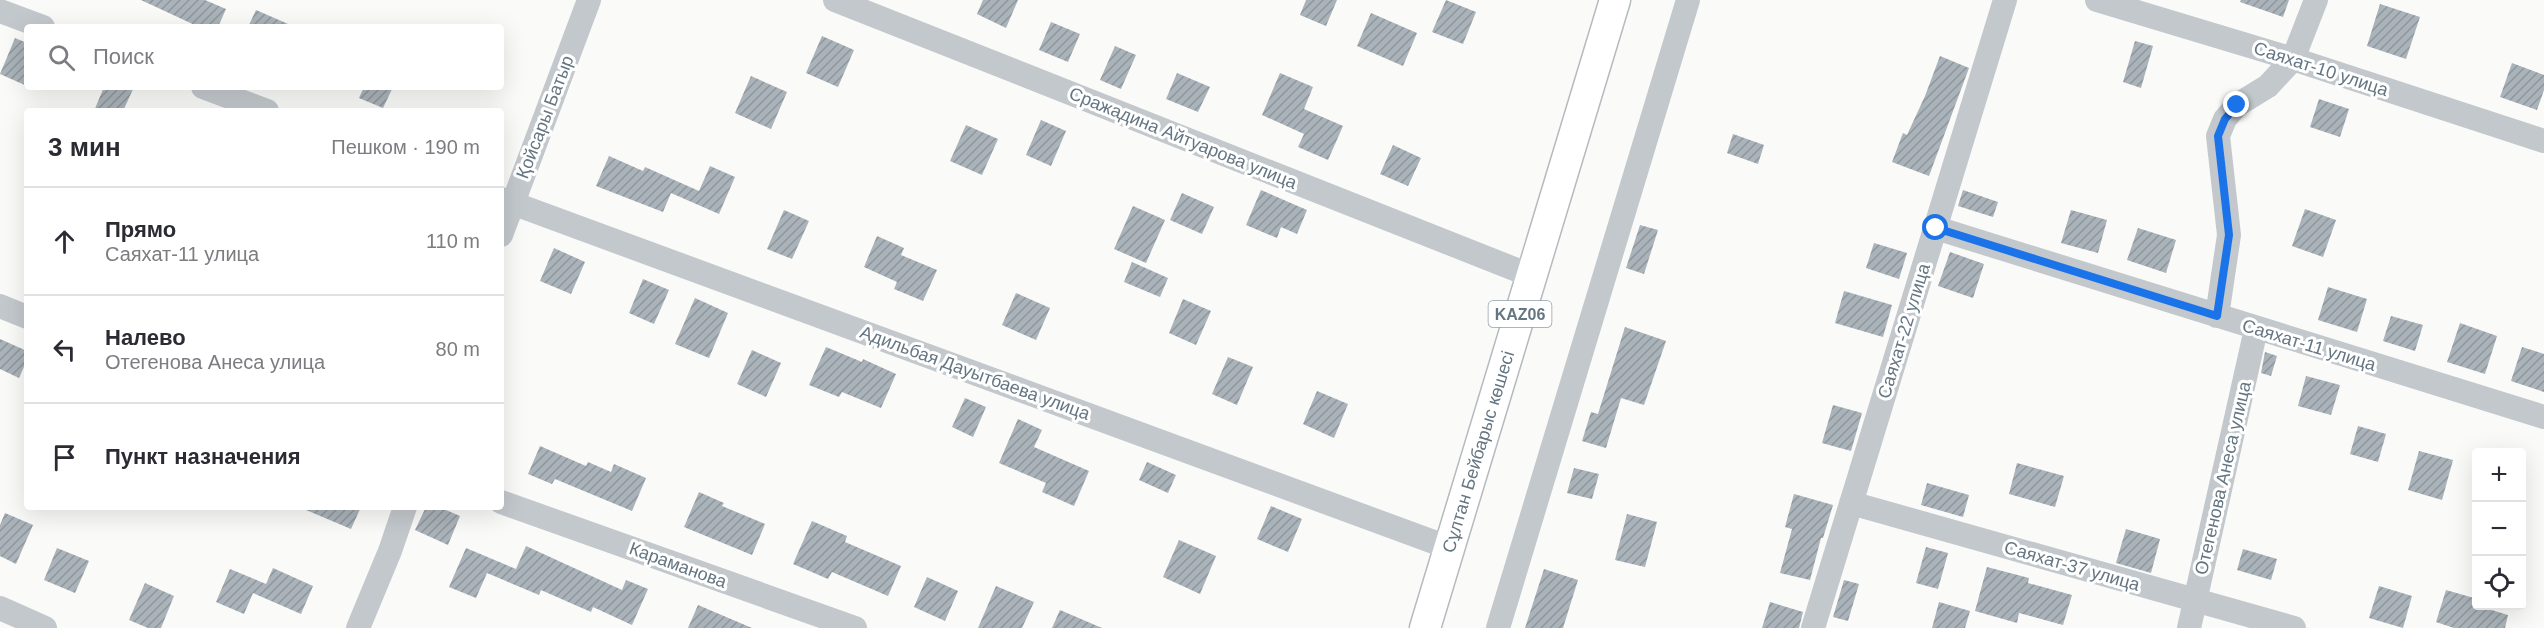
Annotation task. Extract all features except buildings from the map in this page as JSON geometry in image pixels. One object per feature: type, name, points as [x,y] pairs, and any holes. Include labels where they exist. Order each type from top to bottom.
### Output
[{"type":"main road","name":"Сұлтан Бейбарыс көшесі","points":[[1425,628],[1616,0]]},
{"type":"street","name":"Қойсары Батыр","points":[[504,218],[507,201],[589,0]]},
{"type":"street","name":"Сражадина Айтуарова улица","points":[[835,0],[1532,276]]},
{"type":"street","points":[[1498,628],[1688,0]]},
{"type":"street","name":"Саяхат-22 улица","points":[[1813,628],[2005,0]]},
{"type":"street","name":"Саяхат-10 улица","points":[[2097,0],[2293,59],[2544,141]]},
{"type":"street","points":[[2217,316],[2229,235],[2218,136],[2225,119],[2237,105],[2268,86],[2293,59],[2316,0]]},
{"type":"street","points":[[0,11],[35,24]]},
{"type":"street","points":[[211,90],[259,108]]},
{"type":"street","name":"Адильбая Дауытбаева улица","points":[[507,201],[1450,548]]},
{"type":"street","name":"Саяхат-11 улица","points":[[1936,228],[2544,417]]},
{"type":"street","points":[[0,306],[24,316]]},
{"type":"street","name":"Отегенова Анеса улица","points":[[2189,628],[2256,328]]},
{"type":"street","name":"Караманова","points":[[504,503],[855,628]]},
{"type":"street","name":"Саяхат-37 улица","points":[[1851,503],[2294,628]]},
{"type":"street","points":[[358,628],[390,551],[404,510]]},
{"type":"street","points":[[0,608],[45,628]]},
{"type":"route","points":[[1936,228],[2217,316],[2229,235],[2218,136],[2225,119],[2237,105]]}]
